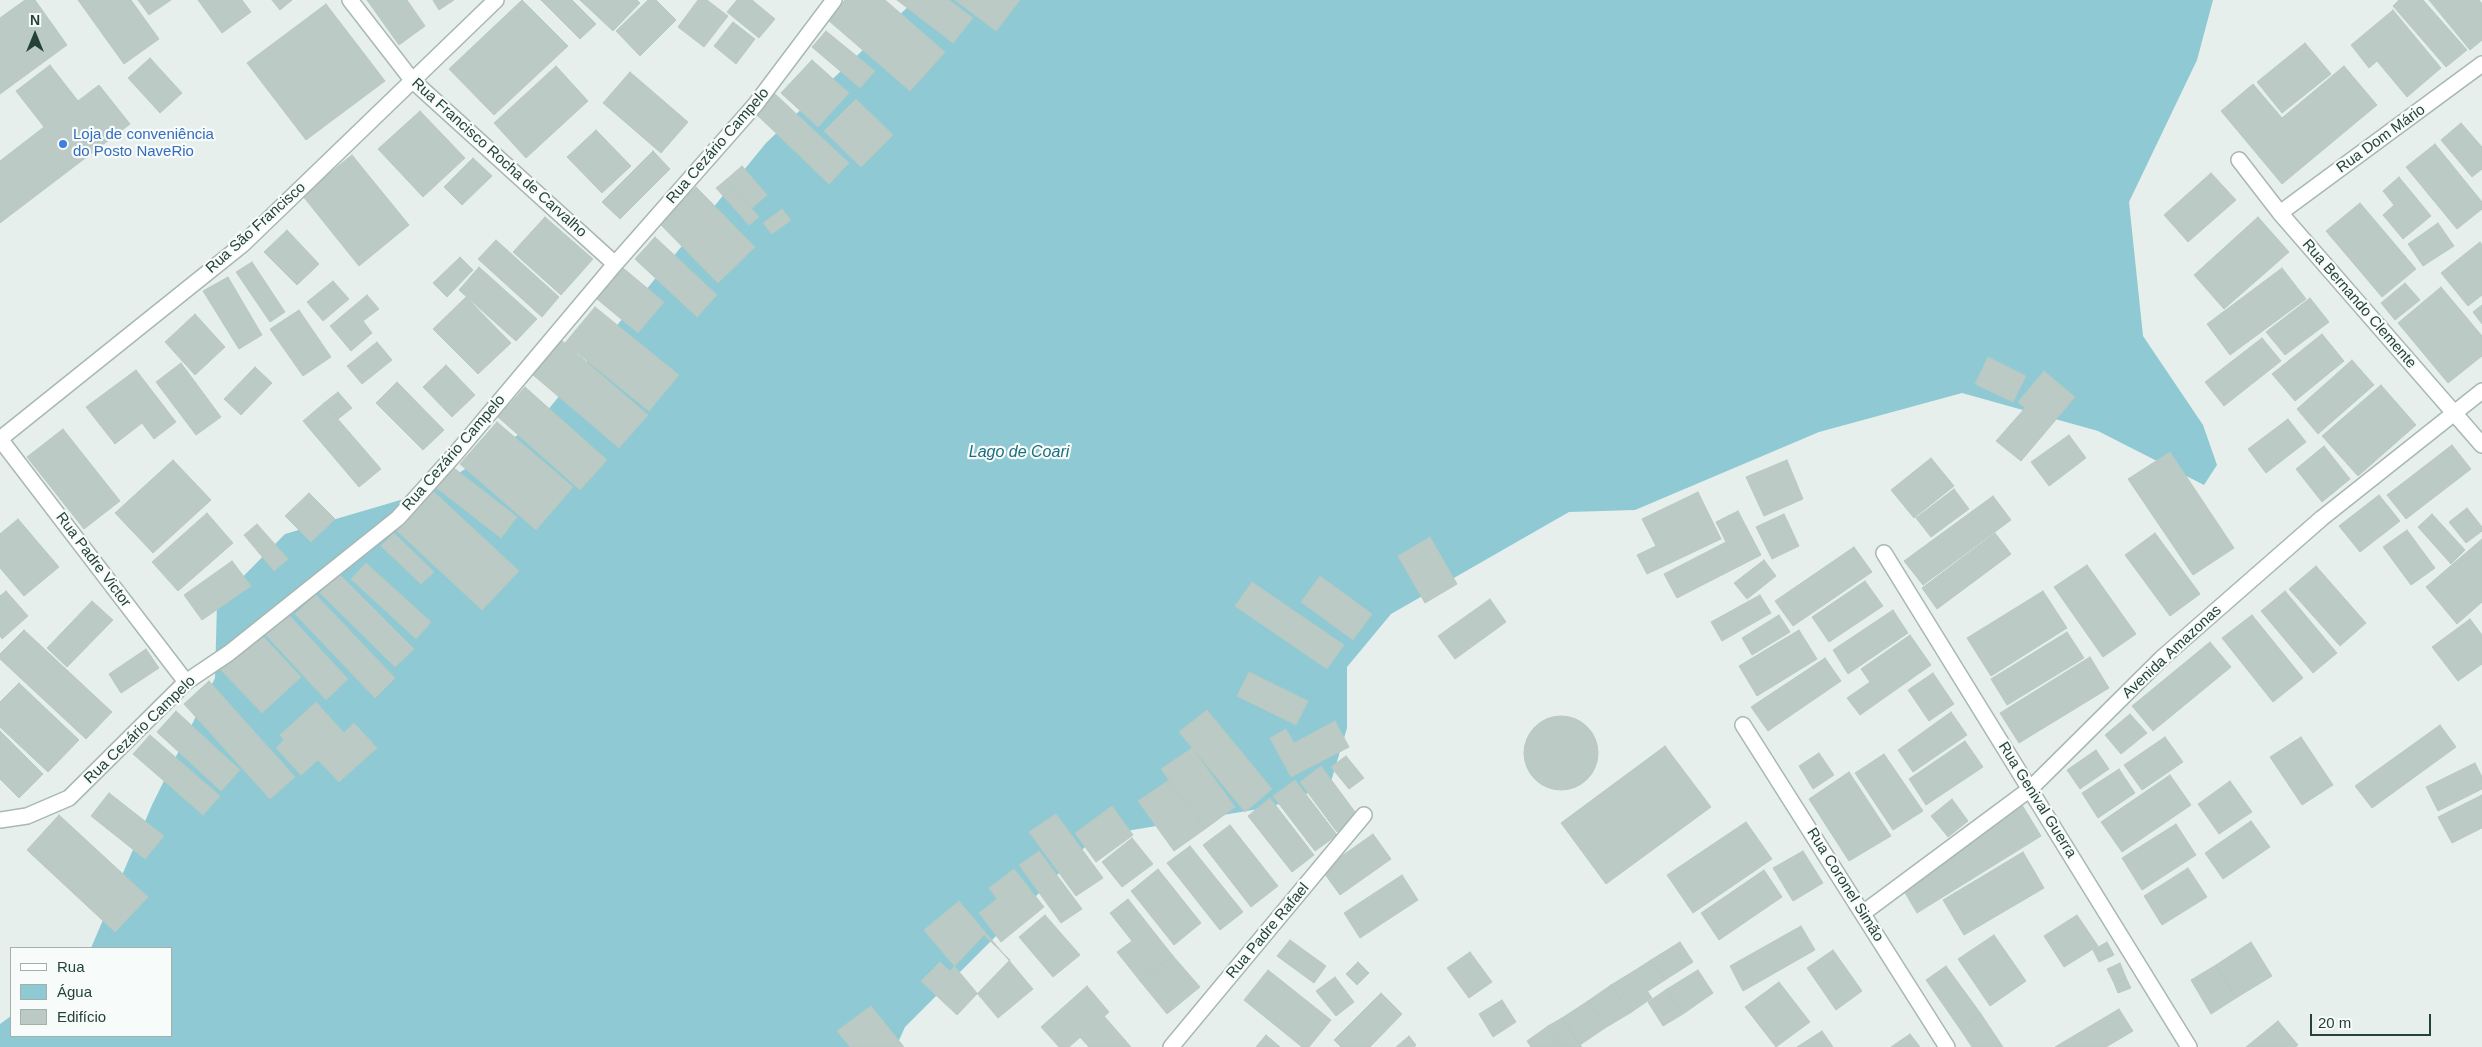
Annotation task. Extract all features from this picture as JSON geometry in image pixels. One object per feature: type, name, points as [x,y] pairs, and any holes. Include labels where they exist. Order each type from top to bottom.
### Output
[{"type":"street","name":"Rua Francisco Rocha de Carvalho","points":[[350,0],[412,80],[615,264]]},
{"type":"street","name":"Rua São Francisco","points":[[0,439],[242,245],[496,0]]},
{"type":"street","name":"Rua Cezário Campelo","points":[[0,820],[27,816],[69,798],[186,682],[229,652],[398,518],[457,452],[615,264],[755,105],[834,0]]},
{"type":"street","name":"Rua Dom Mário","points":[[2280,213],[2482,64]]},
{"type":"street","name":"Rua Bernando Clemente","points":[[2239,160],[2280,213],[2482,446]]},
{"type":"street","name":"Avenida Amazonas","points":[[1863,913],[2030,789],[2162,658],[2322,518],[2482,391]]},
{"type":"street","name":"Rua Padre Victor","points":[[0,439],[186,682]]},
{"type":"street","name":"Rua Genival Guerra","points":[[1884,553],[2189,1047]]},
{"type":"street","name":"Rua Coronel Simão","points":[[1743,725],[1947,1047]]},
{"type":"street","name":"Rua Padre Rafael","points":[[1171,1047],[1364,815]]},
{"type":"water","name":"Lago de Coari","points":[[915,0],[2213,0],[2197,60],[2129,202],[2143,336],[2203,425],[2217,465],[2204,485],[2098,431],[1962,393],[1819,432],[1635,510],[1569,512],[1391,614],[1347,667],[1347,728],[1330,785],[1271,807],[1096,836],[905,1027],[896,1047],[0,1047],[0,1024],[10,1017],[10,1037],[172,1037],[172,947],[91,947],[152,805],[215,678],[217,603],[285,534],[431,491],[538,422],[766,143]]},
{"type":"building","points":[[25,0],[35,0],[67,45],[0,94],[0,18]]},
{"type":"building","points":[[78,0],[131,0],[159,39],[124,64]]},
{"type":"building","points":[[138,0],[171,0],[149,15]]},
{"type":"building","points":[[198,0],[242,0],[251,12],[222,33]]},
{"type":"building","points":[[272,0],[292,0],[280,10]]},
{"type":"building","points":[[367,0],[407,0],[425,26],[399,45]]},
{"type":"building","points":[[433,0],[454,0],[439,10]]},
{"type":"building","points":[[522,0],[568,46],[494,115],[449,69]]},
{"type":"building","points":[[541,0],[572,0],[596,24],[580,39]]},
{"type":"building","points":[[580,0],[637,0],[640,3],[613,31]]},
{"type":"building","points":[[648,0],[656,0],[676,20],[640,56],[616,31]]},
{"type":"building","points":[[698,0],[707,0],[728,16],[704,47],[678,27]]},
{"type":"building","points":[[737,0],[752,0],[775,19],[759,38],[727,12]]},
{"type":"building","points":[[845,0],[885,0],[945,52],[910,91],[828,20]]},
{"type":"building","points":[[897,0],[949,0],[973,18],[953,43]]},
{"type":"building","points":[[955,0],[1020,0],[996,31]]},
{"type":"building","points":[[2399,0],[2423,0],[2467,50],[2446,67],[2393,6]]},
{"type":"building","points":[[2429,0],[2479,0],[2482,4],[2482,40],[2470,50]]},
{"type":"building","points":[[326,4],[385,81],[306,140],[247,63]]},
{"type":"building","points":[[2393,10],[2441,68],[2407,97],[2377,61],[2369,68],[2351,45]]},
{"type":"building","points":[[733,22],[755,39],[736,64],[714,46]]},
{"type":"building","points":[[826,31],[875,71],[860,88],[812,47]]},
{"type":"building","points":[[2305,43],[2331,74],[2282,113],[2257,82]]},
{"type":"building","points":[[150,58],[182,93],[160,113],[128,78]]},
{"type":"building","points":[[812,60],[849,93],[818,127],[781,93]]},
{"type":"building","name":"Loja de conveniência do Posto NaveRio","points":[[50,65],[78,101],[99,85],[130,124],[0,223],[0,161],[44,127],[16,91]]},
{"type":"building","points":[[556,66],[588,101],[526,158],[494,123]]},
{"type":"building","points":[[2344,66],[2377,105],[2282,184],[2221,111],[2253,84],[2282,118]]},
{"type":"building","points":[[630,72],[688,122],[661,153],[603,103]]},
{"type":"building","points":[[774,93],[849,163],[829,184],[755,113]]},
{"type":"building","points":[[856,99],[893,135],[861,167],[824,131]]},
{"type":"building","points":[[420,111],[465,158],[423,197],[378,149]]},
{"type":"building","points":[[2461,123],[2482,147],[2482,169],[2472,177],[2441,140]]},
{"type":"building","points":[[596,130],[631,166],[602,193],[567,157]]},
{"type":"building","points":[[2435,144],[2482,202],[2482,209],[2457,229],[2406,167]]},
{"type":"building","points":[[653,151],[670,169],[620,219],[602,202]]},
{"type":"building","points":[[352,155],[409,225],[359,266],[302,195]]},
{"type":"building","points":[[473,158],[492,176],[462,205],[444,187]]},
{"type":"building","points":[[742,166],[767,195],[752,208],[727,179]]},
{"type":"building","points":[[2211,173],[2236,200],[2188,242],[2164,215]]},
{"type":"building","points":[[2399,177],[2431,216],[2403,239],[2383,215],[2394,205],[2383,191]]},
{"type":"building","points":[[727,179],[759,217],[749,225],[716,188]]},
{"type":"building","points":[[696,187],[755,247],[718,283],[659,223]]},
{"type":"building","points":[[2360,203],[2416,269],[2382,297],[2326,231]]},
{"type":"building","points":[[782,209],[791,220],[772,234],[763,223]]},
{"type":"building","points":[[545,217],[593,259],[561,295],[513,252]]},
{"type":"building","points":[[2258,217],[2289,252],[2224,309],[2194,275]]},
{"type":"building","points":[[2438,223],[2454,246],[2423,266],[2408,244]]},
{"type":"building","points":[[287,230],[319,264],[297,285],[264,252]]},
{"type":"building","points":[[655,237],[717,295],[697,317],[635,259]]},
{"type":"building","points":[[496,240],[559,297],[542,317],[478,259]]},
{"type":"building","points":[[2480,242],[2482,245],[2482,295],[2468,306],[2441,273]]},
{"type":"building","points":[[460,257],[473,270],[447,297],[433,283]]},
{"type":"building","points":[[252,262],[285,312],[270,322],[236,272]]},
{"type":"building","points":[[479,267],[537,319],[516,341],[459,290]]},
{"type":"building","points":[[623,268],[664,302],[638,333],[597,299]]},
{"type":"building","points":[[2282,268],[2306,299],[2230,355],[2207,324]]},
{"type":"building","points":[[228,277],[262,335],[239,349],[203,291]]},
{"type":"building","points":[[333,281],[349,299],[323,321],[307,302]]},
{"type":"building","points":[[2405,283],[2420,300],[2395,320],[2381,303]]},
{"type":"building","points":[[2441,287],[2482,336],[2482,356],[2448,383],[2398,323]]},
{"type":"building","points":[[367,295],[379,309],[363,321],[372,333],[351,351],[330,326]]},
{"type":"building","points":[[466,297],[511,343],[478,374],[433,329]]},
{"type":"building","points":[[2310,298],[2329,322],[2285,355],[2266,332]]},
{"type":"building","points":[[2482,305],[2482,324],[2473,312]]},
{"type":"building","points":[[595,307],[679,375],[649,411],[565,343]]},
{"type":"building","points":[[299,310],[331,357],[303,376],[270,329]]},
{"type":"building","points":[[195,314],[225,347],[195,375],[165,342]]},
{"type":"building","points":[[2322,334],[2344,361],[2295,401],[2272,374]]},
{"type":"building","points":[[2262,338],[2281,361],[2224,406],[2205,382]]},
{"type":"building","points":[[561,340],[648,415],[619,448],[532,374]]},
{"type":"building","points":[[377,342],[392,360],[362,384],[347,366]]},
{"type":"building","points":[[1988,357],[2026,376],[2013,402],[1975,384]]},
{"type":"building","points":[[2352,360],[2374,385],[2318,434],[2297,409]]},
{"type":"building","points":[[181,363],[221,417],[196,435],[156,382]]},
{"type":"building","points":[[446,365],[475,395],[452,417],[423,387]]},
{"type":"building","points":[[255,367],[272,383],[241,415],[224,399]]},
{"type":"building","points":[[136,370],[176,422],[154,439],[142,423],[115,444],[86,407]]},
{"type":"building","points":[[2044,371],[2075,397],[2021,461],[1996,441],[2025,408],[2018,402]]},
{"type":"building","points":[[397,382],[444,430],[423,450],[376,403]]},
{"type":"building","points":[[2381,385],[2416,425],[2358,476],[2322,436]]},
{"type":"building","points":[[525,387],[607,460],[580,490],[498,417]]},
{"type":"building","points":[[338,392],[352,408],[338,419],[324,403]]},
{"type":"building","points":[[324,403],[381,469],[359,487],[303,421]]},
{"type":"building","points":[[2288,419],[2306,442],[2266,473],[2248,449]]},
{"type":"building","points":[[497,422],[573,487],[536,530],[460,464]]},
{"type":"building","points":[[63,429],[120,501],[84,529],[27,457]]},
{"type":"building","points":[[2069,435],[2086,458],[2049,486],[2031,462]]},
{"type":"building","points":[[2452,445],[2471,469],[2406,519],[2387,495]]},
{"type":"building","points":[[2324,446],[2350,479],[2322,502],[2296,469]]},
{"type":"building","points":[[2170,452],[2234,548],[2193,575],[2128,479]]},
{"type":"building","points":[[1931,458],[1954,486],[1914,518],[1891,490]]},
{"type":"building","points":[[173,460],[211,500],[153,553],[115,513]]},
{"type":"building","points":[[1787,460],[1803,499],[1764,516],[1746,477]]},
{"type":"building","points":[[450,465],[517,517],[501,538],[434,486]]},
{"type":"building","points":[[1954,489],[1969,509],[1931,537],[1916,518]]},
{"type":"building","points":[[433,491],[519,571],[482,610],[396,530]]},
{"type":"building","points":[[1698,492],[1721,539],[1647,574],[1637,555],[1656,546],[1642,519]]},
{"type":"building","points":[[309,493],[335,519],[311,542],[285,516]]},
{"type":"building","points":[[2379,495],[2400,521],[2360,552],[2339,526]]},
{"type":"building","points":[[1993,496],[2011,520],[1923,585],[1904,561]]},
{"type":"building","points":[[2467,508],[2482,527],[2482,531],[2466,543],[2449,522]]},
{"type":"building","points":[[1738,511],[1761,555],[1677,598],[1664,574],[1726,542],[1716,522]]},
{"type":"building","points":[[207,513],[233,543],[178,591],[152,562]]},
{"type":"building","points":[[1784,514],[1799,546],[1772,559],[1756,527]]},
{"type":"building","points":[[2432,514],[2465,550],[2451,564],[2418,527]]},
{"type":"building","points":[[18,519],[59,567],[24,596],[0,568],[0,534]]},
{"type":"building","points":[[257,524],[288,559],[274,571],[244,535]]},
{"type":"building","points":[[2407,530],[2435,568],[2411,585],[2383,547]]},
{"type":"building","points":[[394,533],[434,572],[421,584],[381,546]]},
{"type":"building","points":[[1995,533],[2011,554],[1937,609],[1922,588]]},
{"type":"building","points":[[2155,533],[2200,594],[2170,616],[2125,555]]},
{"type":"building","points":[[1430,537],[1457,584],[1425,603],[1398,556]]},
{"type":"building","points":[[2482,539],[2482,602],[2457,624],[2426,587]]},
{"type":"building","points":[[1854,547],[1872,572],[1793,626],[1775,601]]},
{"type":"building","points":[[1764,560],[1776,576],[1747,599],[1734,583]]},
{"type":"building","points":[[232,561],[251,586],[202,620],[184,595]]},
{"type":"building","points":[[366,563],[431,622],[416,639],[351,579]]},
{"type":"building","points":[[2087,565],[2136,634],[2103,657],[2054,587]]},
{"type":"building","points":[[2316,566],[2366,623],[2340,646],[2289,589]]},
{"type":"building","points":[[339,574],[414,649],[395,667],[320,593]]},
{"type":"building","points":[[1320,576],[1372,614],[1353,640],[1301,602]]},
{"type":"building","points":[[1865,581],[1883,606],[1829,642],[1812,617]]},
{"type":"building","points":[[1252,582],[1344,645],[1327,669],[1235,606]]},
{"type":"building","points":[[6,591],[28,616],[2,639],[0,636],[0,596]]},
{"type":"building","points":[[2043,591],[2067,628],[1991,676],[1967,638]]},
{"type":"building","points":[[2285,591],[2337,653],[2313,673],[2261,611]]},
{"type":"building","points":[[316,595],[395,678],[375,698],[295,614]]},
{"type":"building","points":[[1760,595],[1771,613],[1722,641],[1711,622]]},
{"type":"building","points":[[1490,599],[1506,622],[1455,659],[1438,636]]},
{"type":"building","points":[[92,601],[113,620],[67,667],[47,648]]},
{"type":"building","points":[[1893,610],[1908,633],[1848,674],[1833,650]]},
{"type":"building","points":[[287,613],[348,679],[326,700],[265,634]]},
{"type":"building","points":[[1779,615],[1790,632],[1752,655],[1742,638]]},
{"type":"building","points":[[2252,615],[2303,678],[2273,702],[2222,638]]},
{"type":"building","points":[[2470,619],[2482,635],[2482,664],[2458,681],[2432,647]]},
{"type":"building","points":[[24,630],[112,712],[86,739],[0,659],[0,654]]},
{"type":"building","points":[[1799,630],[1817,659],[1757,696],[1739,666]]},
{"type":"building","points":[[259,632],[301,677],[262,713],[220,669]]},
{"type":"building","points":[[2067,632],[2084,658],[2007,705],[1991,679]]},
{"type":"building","points":[[1910,635],[1931,665],[1860,715],[1847,698],[1870,682],[1861,669]]},
{"type":"building","points":[[2210,642],[2231,667],[2153,731],[2132,706]]},
{"type":"building","points":[[146,649],[159,668],[121,693],[109,674]]},
{"type":"building","points":[[2090,657],[2109,688],[2019,743],[2000,713]]},
{"type":"building","points":[[1825,658],[1841,681],[1768,731],[1751,707]]},
{"type":"building","points":[[1249,672],[1308,701],[1296,725],[1237,696]]},
{"type":"building","points":[[1933,673],[1954,704],[1929,721],[1908,690]]},
{"type":"building","points":[[209,681],[295,777],[270,799],[184,704]]},
{"type":"building","points":[[19,683],[79,740],[48,772],[0,727],[0,702]]},
{"type":"building","points":[[316,702],[344,733],[354,723],[377,748],[339,782],[318,760],[301,775],[276,748],[284,740],[280,735]]},
{"type":"building","points":[[1207,710],[1272,789],[1245,812],[1179,732]]},
{"type":"building","points":[[176,711],[240,770],[221,791],[157,732]]},
{"type":"building","points":[[1951,712],[1967,735],[1913,772],[1898,750]]},
{"type":"building","points":[[2130,714],[2147,733],[2121,754],[2105,735]]},
{"type":"building","points":[[1561,716],[1575,719],[1587,727],[1595,739],[1598,753],[1595,767],[1587,779],[1575,787],[1561,790],[1547,787],[1535,779],[1527,767],[1524,753],[1527,739],[1535,727],[1547,719]]},
{"type":"building","points":[[1335,721],[1349,747],[1291,777],[1270,738],[1286,729],[1294,743]]},
{"type":"building","points":[[2440,725],[2456,747],[2372,808],[2355,786]]},
{"type":"building","points":[[0,731],[43,774],[19,798],[0,779]]},
{"type":"building","points":[[150,735],[220,796],[203,815],[133,754]]},
{"type":"building","points":[[2165,737],[2183,762],[2142,790],[2124,765]]},
{"type":"building","points":[[2301,737],[2333,785],[2302,805],[2270,757]]},
{"type":"building","points":[[1965,741],[1983,767],[1926,805],[1909,779]]},
{"type":"building","points":[[1665,746],[1711,807],[1606,884],[1561,823]]},
{"type":"building","points":[[1192,748],[1235,807],[1205,829],[1161,769]]},
{"type":"building","points":[[2096,750],[2109,769],[2080,789],[2067,770]]},
{"type":"building","points":[[1819,753],[1834,775],[1813,789],[1799,766]]},
{"type":"building","points":[[1884,754],[1923,811],[1893,830],[1855,773]]},
{"type":"building","points":[[1346,756],[1364,778],[1349,789],[1331,767]]},
{"type":"building","points":[[2475,763],[2482,777],[2482,789],[2438,811],[2426,787]]},
{"type":"building","points":[[1321,766],[1358,816],[1337,832],[1300,782]]},
{"type":"building","points":[[2119,769],[2135,793],[2098,818],[2082,793]]},
{"type":"building","points":[[1849,772],[1891,836],[1849,861],[1809,799]]},
{"type":"building","points":[[2170,775],[2191,805],[2122,852],[2101,822]]},
{"type":"building","points":[[1169,780],[1205,829],[1174,851],[1138,801]]},
{"type":"building","points":[[1295,780],[1337,835],[1315,851],[1273,796]]},
{"type":"building","points":[[2230,781],[2252,812],[2219,834],[2198,804]]},
{"type":"building","points":[[109,793],[164,836],[145,859],[91,816]]},
{"type":"building","points":[[2482,795],[2482,828],[2452,843],[2438,817]]},
{"type":"building","points":[[1270,798],[1314,855],[1292,872],[1248,816]]},
{"type":"building","points":[[1952,799],[1968,821],[1948,837],[1931,816]]},
{"type":"building","points":[[2022,805],[2041,836],[1917,913],[1904,891]]},
{"type":"building","points":[[1112,806],[1133,835],[1096,862],[1075,833]]},
{"type":"building","points":[[1056,814],[1103,878],[1076,896],[1029,832]]},
{"type":"building","points":[[59,815],[148,897],[115,932],[27,850]]},
{"type":"building","points":[[2251,821],[2270,847],[2223,879],[2205,853]]},
{"type":"building","points":[[1746,822],[1772,859],[1693,913],[1667,875]]},
{"type":"building","points":[[2176,824],[2196,855],[2142,890],[2122,858]]},
{"type":"building","points":[[1230,825],[1278,886],[1251,907],[1203,845]]},
{"type":"building","points":[[1373,834],[1391,859],[1340,895],[1322,870]]},
{"type":"building","points":[[1132,838],[1153,864],[1122,887],[1102,862]]},
{"type":"building","points":[[1190,846],[1243,912],[1220,930],[1167,863]]},
{"type":"building","points":[[1039,851],[1082,909],[1061,923],[1019,865]]},
{"type":"building","points":[[1803,851],[1823,883],[1793,901],[1773,868]]},
{"type":"building","points":[[2023,852],[2044,888],[1964,935],[1943,900]]},
{"type":"building","points":[[2188,868],[2207,897],[2162,925],[2144,896]]},
{"type":"building","points":[[1014,869],[1044,907],[1001,942],[979,913],[997,899],[989,888]]},
{"type":"building","points":[[1158,869],[1201,923],[1174,945],[1131,891]]},
{"type":"building","points":[[1764,870],[1782,897],[1719,940],[1701,913]]},
{"type":"building","points":[[1402,875],[1418,900],[1360,938],[1344,913]]},
{"type":"building","points":[[1128,899],[1173,956],[1140,981],[1117,952],[1132,941],[1110,913]]},
{"type":"building","points":[[959,901],[1033,989],[998,1018],[924,930]]},
{"type":"building","points":[[1045,915],[1080,955],[1053,977],[1019,937]]},
{"type":"building","points":[[2077,915],[2098,946],[2064,967],[2044,936]]},
{"type":"building","points":[[1801,926],[1815,950],[1743,991],[1730,966]]},
{"type":"building","points":[[984,935],[1010,960],[976,995],[950,971]]},
{"type":"building","points":[[1994,935],[2026,981],[1990,1006],[1958,959]]},
{"type":"building","points":[[1290,940],[1326,966],[1314,983],[1277,956]]},
{"type":"building","points":[[1680,942],[1693,962],[1665,980],[1651,960]]},
{"type":"building","points":[[2107,942],[2114,955],[2099,962],[2093,950]]},
{"type":"building","points":[[2251,942],[2272,976],[2236,998],[2216,965]]},
{"type":"building","points":[[1833,950],[1862,991],[1836,1010],[1807,968]]},
{"type":"building","points":[[1470,952],[1492,982],[1469,998],[1447,968]]},
{"type":"building","points":[[1173,956],[1200,987],[1167,1014],[1140,981]]},
{"type":"building","points":[[1651,960],[1665,980],[1648,991],[1634,971]]},
{"type":"building","points":[[940,962],[976,995],[957,1015],[921,981]]},
{"type":"building","points":[[1358,962],[1369,973],[1357,985],[1346,974]]},
{"type":"building","points":[[2120,963],[2126,978],[2114,983],[2107,969]]},
{"type":"building","points":[[2216,965],[2236,998],[2211,1014],[2191,980]]},
{"type":"building","points":[[1946,966],[1981,1014],[1960,1029],[1926,980]]},
{"type":"building","points":[[1268,970],[1331,1020],[1309,1047],[1302,1047],[1244,1000]]},
{"type":"building","points":[[1698,970],[1713,993],[1683,1014],[1667,989]]},
{"type":"building","points":[[1634,971],[1652,998],[1630,1013],[1611,985]]},
{"type":"building","points":[[1335,977],[1354,1002],[1336,1016],[1316,991]]},
{"type":"building","points":[[2126,978],[2131,988],[2118,993],[2114,983]]},
{"type":"building","points":[[1779,982],[1810,1022],[1776,1047],[1745,1007]]},
{"type":"building","points":[[1611,985],[1630,1013],[1605,1028],[1588,1001]]},
{"type":"building","points":[[1087,986],[1109,1012],[1069,1047],[1059,1047],[1041,1027]]},
{"type":"building","points":[[1667,989],[1683,1014],[1663,1026],[1648,1002]]},
{"type":"building","points":[[1381,993],[1402,1014],[1370,1047],[1341,1047],[1334,1040]]},
{"type":"building","points":[[1502,1000],[1516,1022],[1493,1037],[1479,1014]]},
{"type":"building","points":[[1588,1001],[1605,1028],[1580,1045],[1562,1018]]},
{"type":"building","points":[[871,1006],[904,1047],[850,1047],[837,1031]]},
{"type":"building","points":[[2119,1009],[2133,1031],[2106,1047],[2055,1047]]},
{"type":"building","points":[[1981,1014],[2003,1047],[1972,1047],[1960,1029]]},
{"type":"building","points":[[1104,1016],[1131,1047],[1089,1047],[1080,1037]]},
{"type":"building","points":[[1562,1018],[1582,1047],[1562,1047],[1548,1026]]},
{"type":"building","points":[[2278,1021],[2298,1045],[2295,1047],[2246,1047]]},
{"type":"building","points":[[1548,1026],[1562,1047],[1531,1047],[1527,1041]]},
{"type":"building","points":[[1822,1031],[1833,1047],[1797,1047]]},
{"type":"building","points":[[1910,1034],[1920,1047],[1891,1047]]},
{"type":"building","points":[[1266,1035],[1280,1047],[1256,1047]]},
{"type":"building","points":[[1409,1036],[1416,1045],[1414,1047],[1396,1047]]},
{"type":"place","name":"Loja de conveniência do Posto NaveRio","points":[[63,144]]}]
